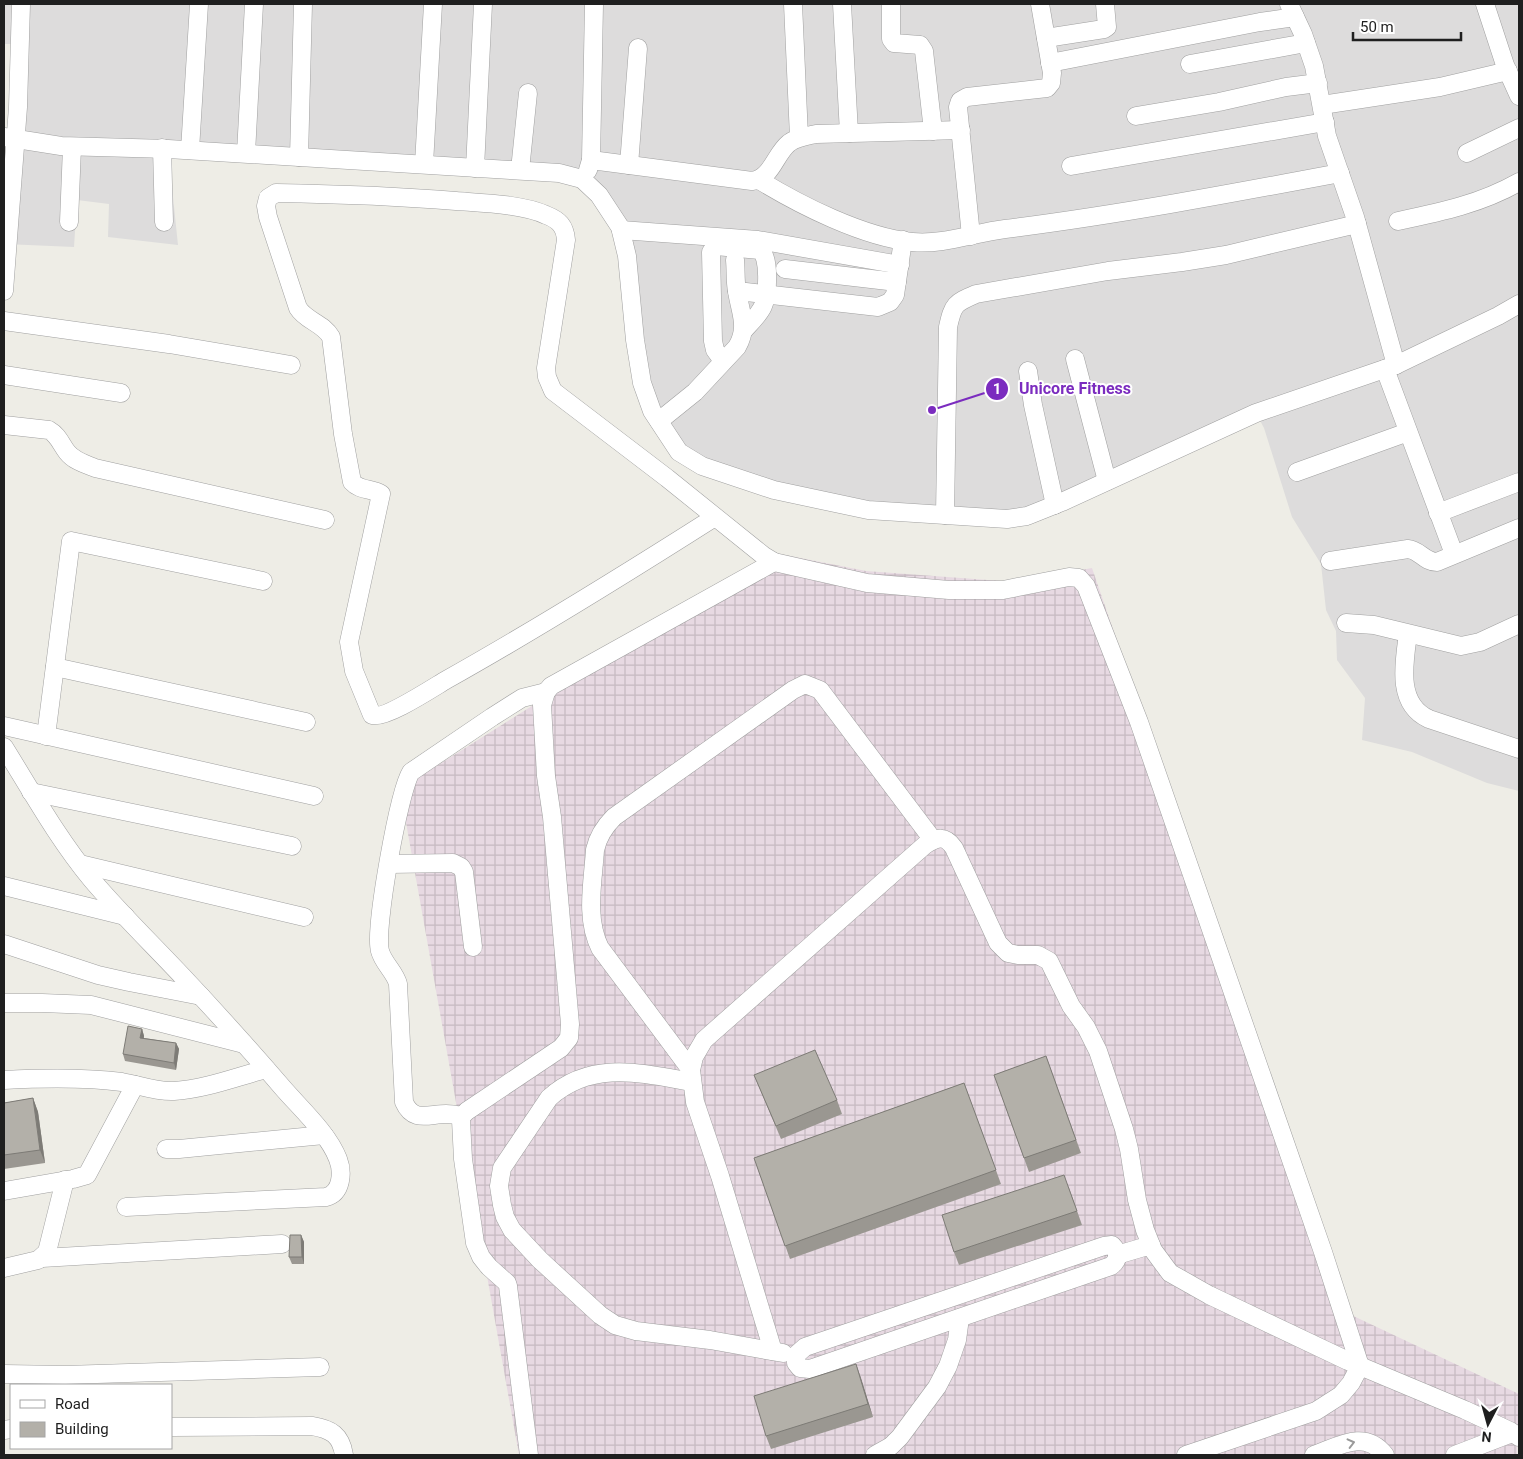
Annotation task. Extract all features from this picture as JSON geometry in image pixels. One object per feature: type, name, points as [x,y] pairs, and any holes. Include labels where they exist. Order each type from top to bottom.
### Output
[{"type":"street","points":[[4,291],[9,139],[18,107],[12,39],[21,4]]},
{"type":"street","points":[[190,150],[199,4]]},
{"type":"street","points":[[246,153],[254,4]]},
{"type":"street","points":[[299,157],[303,4]]},
{"type":"street","points":[[424,164],[433,4]]},
{"type":"street","points":[[475,168],[483,4]]},
{"type":"street","points":[[582,179],[589,169],[591,160],[594,4]]},
{"type":"street","points":[[793,4],[799,137]]},
{"type":"street","points":[[842,4],[849,133]]},
{"type":"street","points":[[891,4],[891,39],[894,43],[920,45],[924,51],[933,131]]},
{"type":"street","points":[[971,236],[958,107],[960,101],[967,97],[1047,88],[1051,83],[1052,73],[1040,4]]},
{"type":"street","points":[[1046,38],[1104,29],[1107,27],[1108,20],[1105,4]]},
{"type":"street","points":[[1485,4],[1508,71],[1519,96]]},
{"type":"street","points":[[1050,63],[1260,22],[1292,10],[1306,43],[1340,173],[1357,224],[1390,367],[1408,432],[1454,554]]},
{"type":"street","points":[[1190,64],[1306,43]]},
{"type":"street","points":[[629,165],[638,48]]},
{"type":"street","points":[[1071,166],[1324,114],[1508,71]]},
{"type":"street","points":[[1136,116],[1219,102],[1286,87],[1318,83]]},
{"type":"street","points":[[520,170],[528,93]]},
{"type":"street","points":[[1467,153],[1519,128]]},
{"type":"street","points":[[591,160],[752,181],[759,180],[767,173],[789,143],[799,137],[816,134],[961,130]]},
{"type":"street","points":[[9,139],[72,146],[165,148],[520,170],[559,173],[582,179],[599,195],[621,230],[627,256],[635,340],[642,383],[652,411],[679,452],[702,466],[774,490],[868,510],[1007,519],[1028,516],[1256,413],[1390,367],[1498,316],[1519,304]]},
{"type":"street","points":[[69,222],[72,146]]},
{"type":"street","points":[[164,222],[165,148]]},
{"type":"street","points":[[759,180],[783,195],[856,228],[903,240],[933,243],[1003,229],[1122,213],[1340,173]]},
{"type":"street","points":[[1398,221],[1474,204],[1519,182]]},
{"type":"street","points":[[715,517],[483,660],[399,707],[380,716],[372,715],[354,671],[349,642],[381,494],[357,487],[352,482],[343,434],[331,337],[324,328],[305,317],[298,308],[268,216],[266,206],[268,198],[276,193],[362,194],[463,201],[528,210],[557,220],[563,226],[566,240],[546,368],[550,385],[554,391],[570,404],[774,562],[867,583],[949,590],[1003,590],[1069,576],[1079,578],[1086,586],[1139,722],[1323,1252],[1360,1366],[1351,1384],[1341,1395],[1316,1411],[1186,1455]]},
{"type":"street","points":[[945,515],[948,327],[951,313],[957,302],[976,294],[1226,255],[1357,224]]},
{"type":"street","points":[[621,230],[758,240],[900,265]]},
{"type":"street","points":[[737,291],[826,302],[884,306],[890,302],[894,295],[903,240]]},
{"type":"street","points":[[723,361],[715,350],[713,341],[711,252],[716,246],[764,252],[766,260],[766,294],[760,312],[744,330]]},
{"type":"street","points":[[659,421],[695,392],[742,340],[744,330],[737,291],[735,260]]},
{"type":"street","points":[[785,269],[897,282]]},
{"type":"street","points":[[826,302],[829,274]]},
{"type":"street","points":[[4,321],[169,344],[290,366]]},
{"type":"street","points":[[1075,359],[1107,480]]},
{"type":"street","points":[[1028,371],[1033,405],[1055,505]]},
{"type":"street","points":[[4,375],[121,394]]},
{"type":"street","points":[[4,425],[49,430],[55,433],[67,452],[74,459],[95,468],[325,520]]},
{"type":"street","points":[[1297,472],[1408,432]]},
{"type":"street","points":[[1438,513],[1519,482]]},
{"type":"street","points":[[1330,561],[1408,549],[1417,551],[1426,560],[1437,562],[1519,528]]},
{"type":"street","points":[[46,736],[71,542],[263,581]]},
{"type":"street","points":[[546,692],[522,698],[492,717],[411,772],[406,782],[379,923],[379,944],[380,952],[396,977],[398,984],[404,1102],[410,1112],[416,1115],[444,1114],[462,1116],[472,1107],[561,1048],[569,1038],[570,1024],[552,817],[545,769],[542,705],[546,692],[559,681],[774,562]]},
{"type":"street","points":[[1346,623],[1374,625],[1452,645],[1468,645],[1519,624]]},
{"type":"street","points":[[1408,634],[1404,679],[1409,697],[1417,712],[1429,719],[1519,748]]},
{"type":"street","points":[[55,667],[306,722]]},
{"type":"street","points":[[691,1076],[594,937],[591,914],[595,850],[598,840],[610,821],[793,690],[805,684],[820,690],[933,840]]},
{"type":"street","points":[[4,726],[314,796]]},
{"type":"street","points":[[4,747],[65,845],[80,864],[125,916],[201,996],[324,1135],[338,1160],[340,1170],[340,1183],[331,1196],[126,1207]]},
{"type":"street","points":[[31,792],[292,846]]},
{"type":"street","points":[[773,1351],[720,1176],[694,1102],[691,1076],[694,1057],[704,1040],[827,930],[933,840],[944,839],[950,842],[954,848],[998,943],[1008,953],[1038,955],[1049,961],[1072,1006],[1086,1027],[1098,1051],[1124,1129],[1137,1200],[1145,1230],[1160,1261],[1170,1273],[1218,1299],[1360,1366],[1465,1410],[1516,1435]]},
{"type":"street","points":[[389,864],[453,863],[462,867],[473,946]]},
{"type":"street","points":[[80,864],[304,917]]},
{"type":"street","points":[[4,886],[125,916]]},
{"type":"street","points":[[4,944],[98,975],[201,996]]},
{"type":"street","points":[[4,1003],[42,1002],[91,1005],[244,1044]]},
{"type":"street","points":[[4,1080],[86,1079],[123,1082],[161,1090],[195,1089],[266,1069]]},
{"type":"street","points":[[691,1076],[604,1072],[567,1084],[557,1091],[549,1098],[502,1168],[499,1186],[505,1217],[512,1230],[540,1260],[608,1321],[636,1331],[710,1340],[796,1355]]},
{"type":"street","points":[[4,1191],[87,1175],[135,1085]]},
{"type":"street","points":[[462,1116],[463,1160],[475,1244],[489,1268],[508,1286],[529,1455]]},
{"type":"street","points":[[166,1149],[324,1135]]},
{"type":"street","points":[[42,1258],[49,1248],[65,1180]]},
{"type":"street","points":[[4,1268],[33,1262],[42,1258],[282,1244]]},
{"type":"street","points":[[1112,1245],[1118,1255],[1115,1263],[1111,1266],[810,1369],[797,1366],[796,1355],[805,1347],[1104,1246],[1112,1245]]},
{"type":"street","points":[[1118,1255],[1151,1245]]},
{"type":"street","points":[[875,1455],[891,1446],[900,1437],[937,1387],[948,1366],[960,1318]]},
{"type":"street","points":[[4,1374],[65,1375],[320,1367]]},
{"type":"street","points":[[172,1427],[325,1428],[339,1440],[344,1455]]},
{"type":"street","points":[[1456,1455],[1516,1435]]},
{"type":"street","points":[[1314,1455],[1349,1442],[1361,1440],[1370,1442],[1385,1455]]},
{"type":"shaded area","points":[[4,4],[1519,4],[1519,791],[1487,783],[1412,752],[1362,740],[1365,698],[1337,660],[1336,631],[1326,610],[1321,564],[1292,517],[1264,428],[1256,413],[1027,516],[868,510],[702,466],[652,411],[627,256],[582,179],[168,149],[178,245],[108,237],[109,204],[77,200],[74,247],[5,244],[20,44],[4,44]]},
{"type":"shaded area","points":[[775,553],[866,571],[1015,582],[1092,568],[1347,1313],[1519,1394],[1517,1455],[519,1455],[400,789]]},
{"type":"building","points":[[128,1026],[142,1029],[140,1038],[176,1043],[174,1063],[123,1054]]},
{"type":"building","points":[[815,1050],[837,1100],[776,1126],[754,1075]]},
{"type":"building","points":[[1046,1056],[1076,1140],[1024,1158],[994,1075]]},
{"type":"building","points":[[964,1083],[996,1170],[785,1246],[754,1158]]},
{"type":"building","points":[[33,1098],[40,1150],[4,1155],[4,1103]]},
{"type":"building","points":[[1064,1175],[1077,1211],[954,1252],[942,1215]]},
{"type":"building","points":[[290,1235],[301,1235],[302,1257],[289,1257]]},
{"type":"building","points":[[856,1364],[868,1404],[766,1436],[754,1396]]},
{"type":"place","name":"Unicore Fitness","points":[[932,410]]}]
